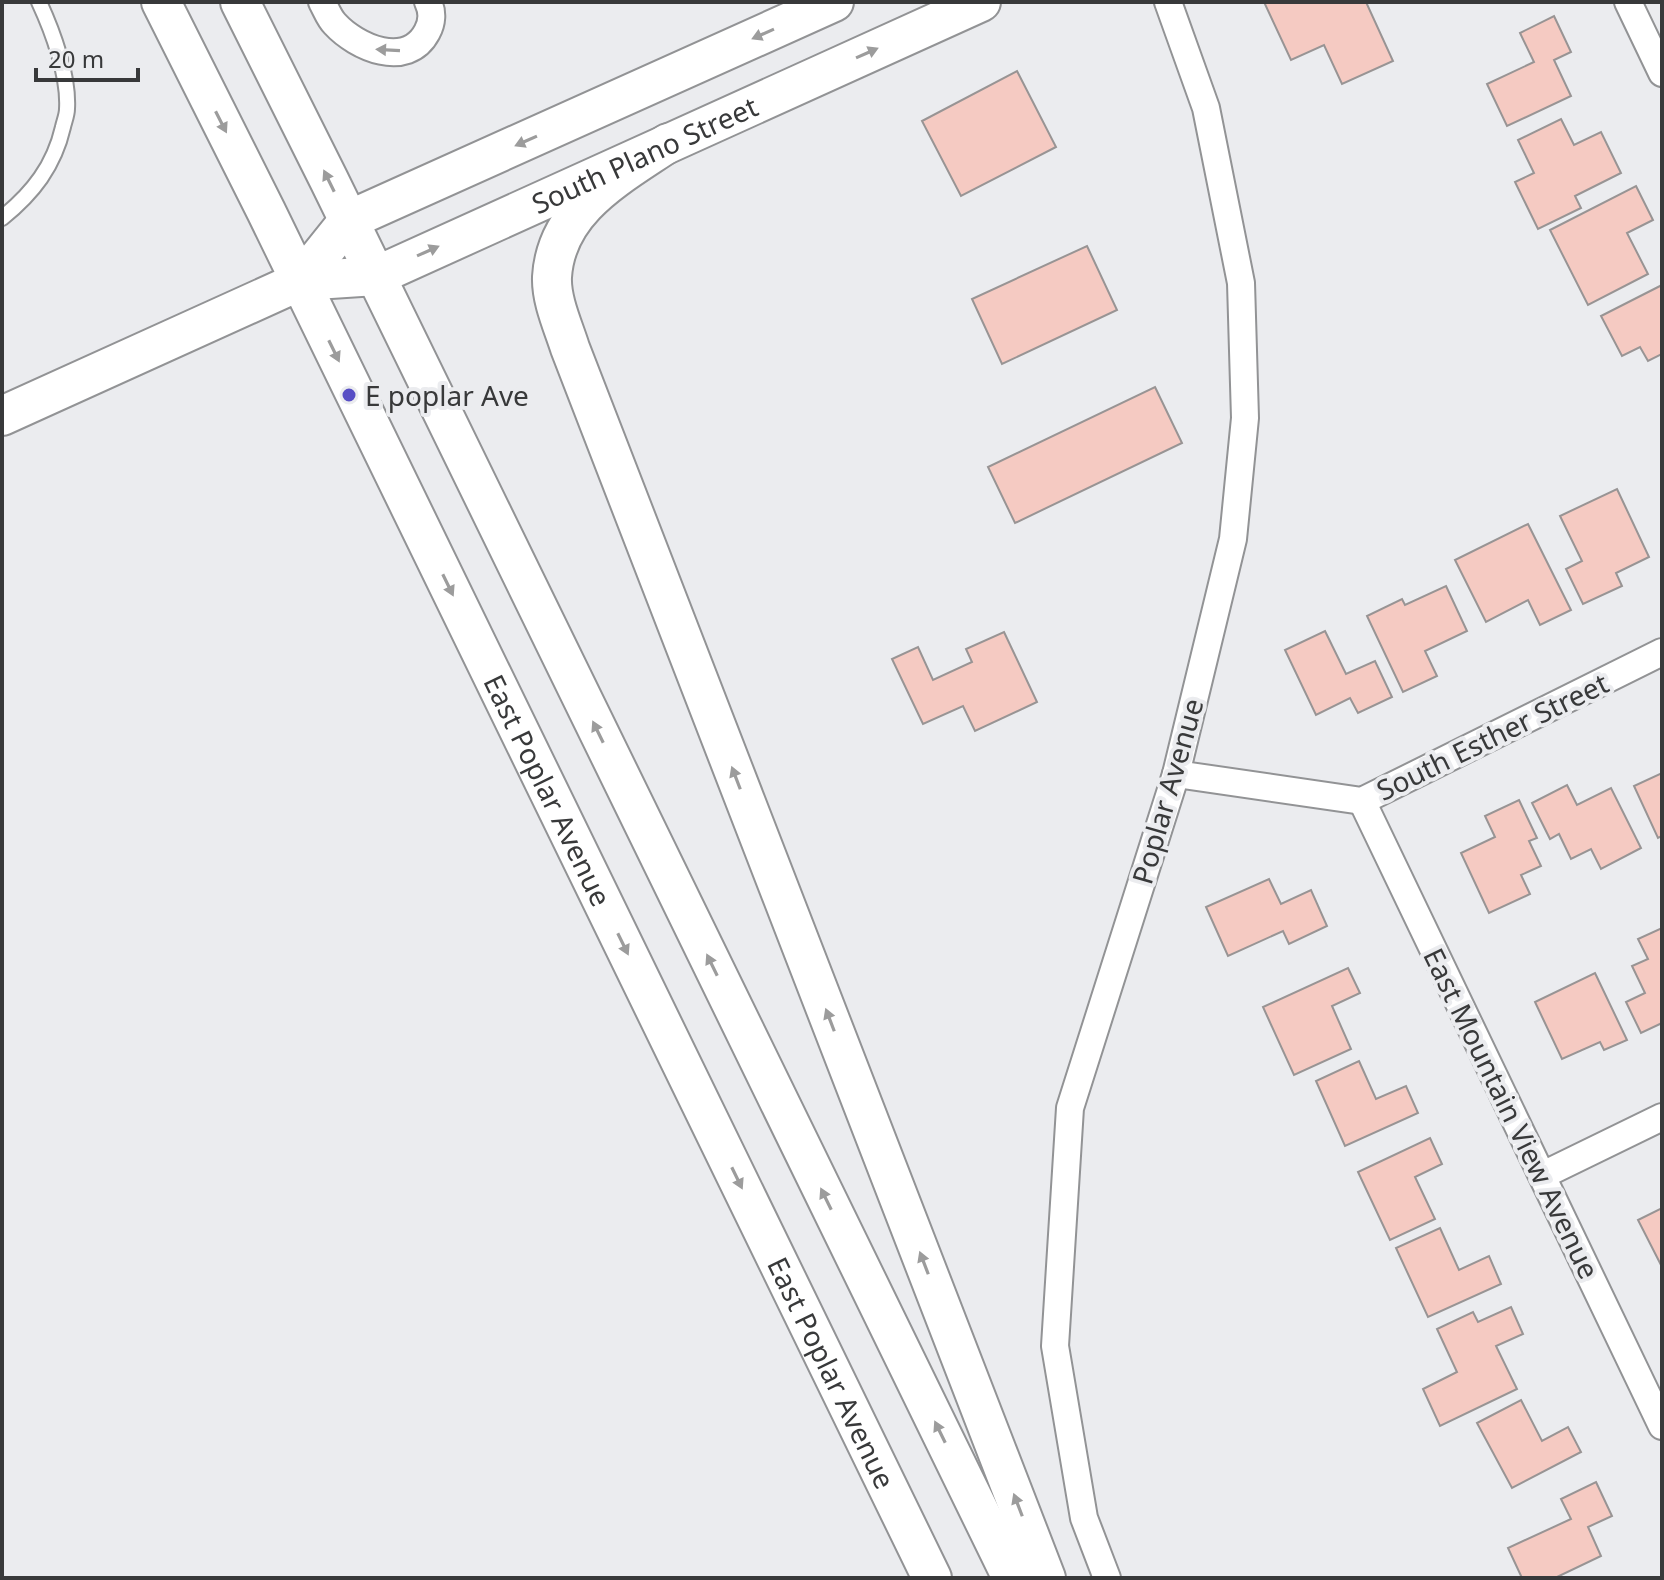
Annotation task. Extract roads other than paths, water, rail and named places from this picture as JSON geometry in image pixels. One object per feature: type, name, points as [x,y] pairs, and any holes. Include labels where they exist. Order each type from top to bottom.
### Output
[{"type":"main road","name":"East Poplar Avenue","points":[[161,2],[932,1578]]},
{"type":"main road","points":[[240,2],[1012,1578]]},
{"type":"main road","name":"South Plano Street","points":[[300,281],[349,220],[834,2]]},
{"type":"main road","name":"South Plano Street","points":[[2,416],[300,281],[376,276],[981,2]]},
{"type":"main road","points":[[668,143],[589,199],[565,230],[557,249],[552,278],[555,300],[576,363],[1046,1578]]},
{"type":"street","points":[[322,2],[334,23],[351,37],[367,47],[390,52],[416,46],[425,37],[431,23],[428,2]]},
{"type":"street","name":"Poplar Avenue","points":[[1107,1578],[1084,1518],[1055,1346],[1070,1108],[1176,774],[1233,539],[1245,418],[1241,283],[1206,108],[1168,2]]},
{"type":"street","points":[[1628,2],[1662,73]]},
{"type":"street","name":"South Esther Street","points":[[1176,774],[1362,801],[1662,652]]},
{"type":"street","name":"East Mountain View Avenue","points":[[1362,801],[1662,1426]]},
{"type":"street","points":[[1543,1175],[1662,1117]]},
{"type":"lane","points":[[2,218],[45,175],[60,142],[67,109],[63,70],[51,28],[39,2]]},
{"type":"place","name":"E poplar Ave","points":[[349,395]]}]
